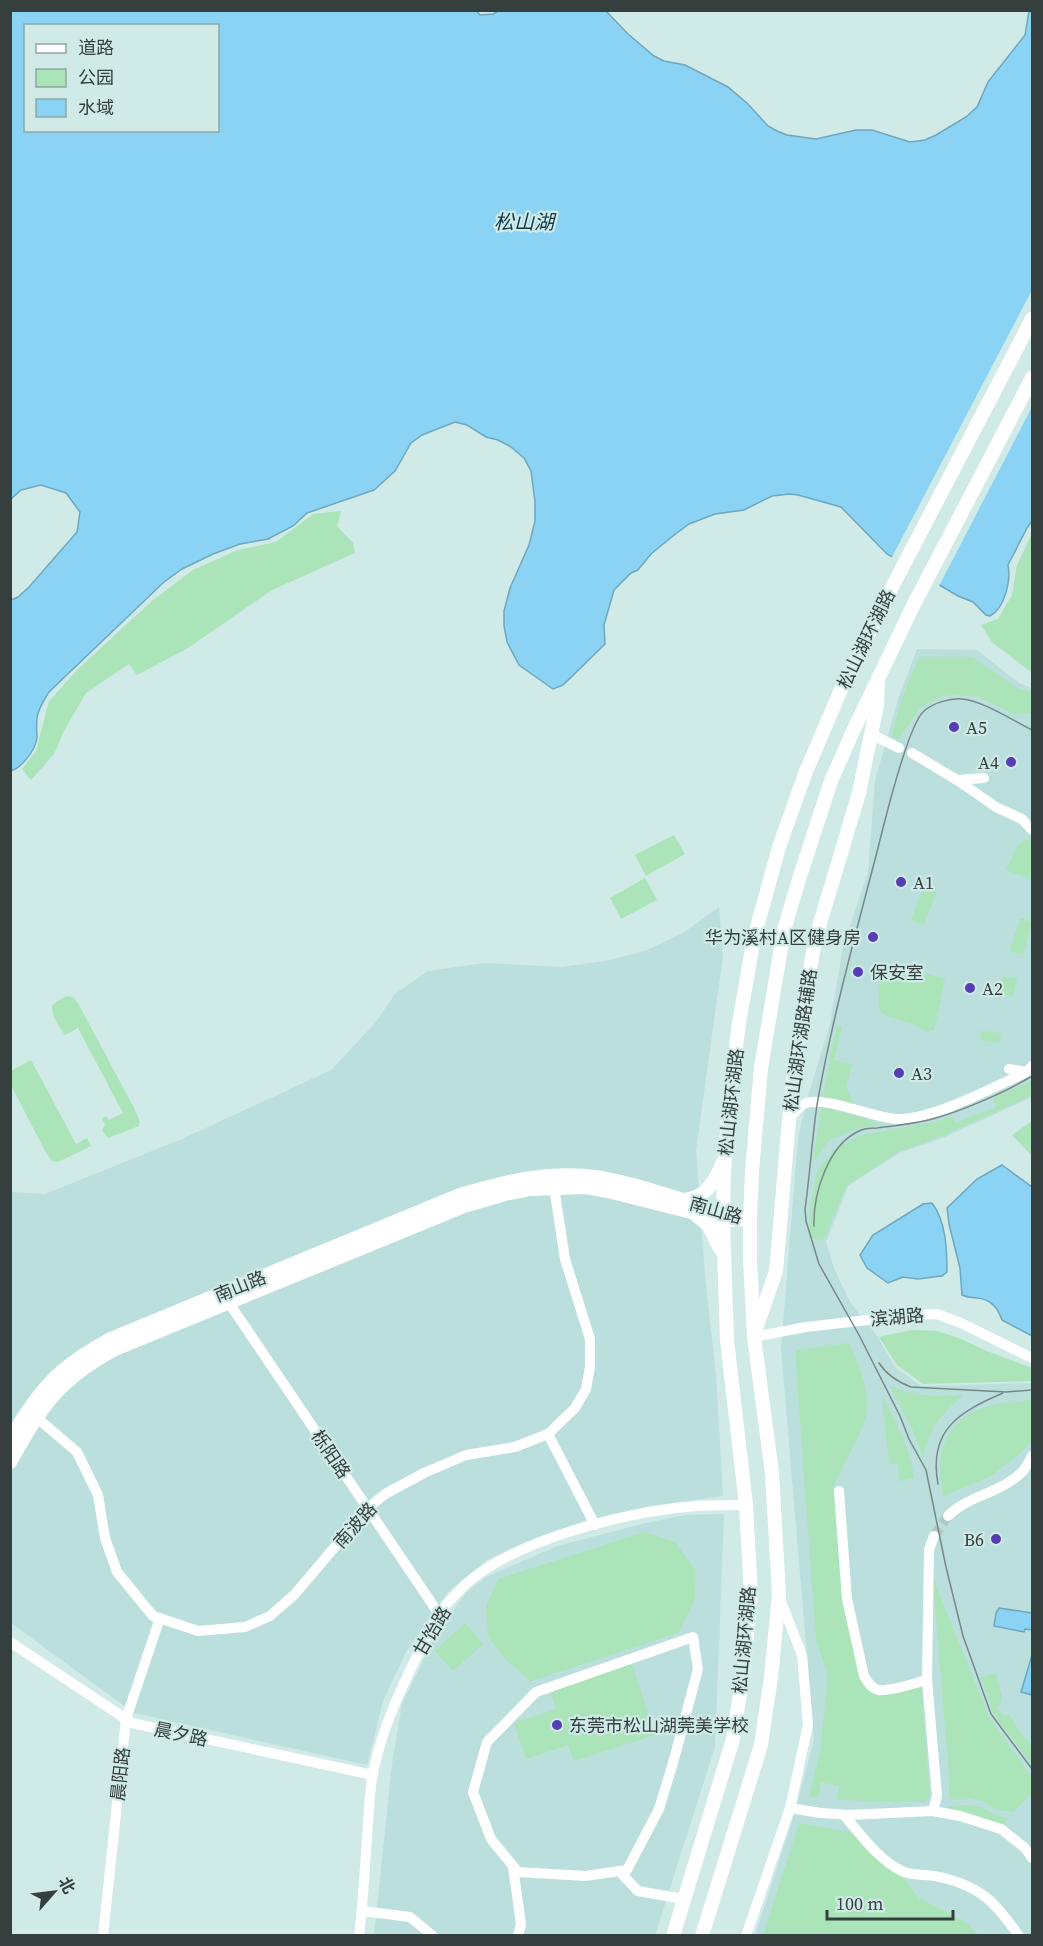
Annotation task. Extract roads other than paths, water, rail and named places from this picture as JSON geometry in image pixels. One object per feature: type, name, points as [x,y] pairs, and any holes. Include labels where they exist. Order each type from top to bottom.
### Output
[{"type":"main road","name":"松山湖环湖路","points":[[673,1935],[733,1739],[743,1674],[751,1595],[746,1505],[727,1340],[723,1216],[725,1153],[739,1023],[754,938],[779,847],[813,754],[839,694],[1032,319]]},
{"type":"main road","name":"松山湖环湖路","points":[[702,1935],[761,1745],[779,1596],[772,1473],[754,1337],[750,1219],[758,1086],[784,930],[831,781],[913,606],[1032,378]]},
{"type":"main road","name":"松山湖环湖路辅路","points":[[754,1337],[776,1271],[797,1045],[815,940],[854,814],[877,705],[879,675]]},
{"type":"main road","points":[[724,1259],[721,1248],[709,1226],[683,1205],[708,1189],[719,1172],[725,1153]]},
{"type":"main road","name":"南山路","points":[[10,1462],[36,1417],[57,1390],[89,1364],[115,1349],[227,1297],[460,1195],[529,1178],[585,1176],[611,1180],[723,1216],[750,1219]]},
{"type":"main road","name":"南山路","points":[[10,1440],[27,1411],[49,1382],[83,1354],[111,1339],[464,1206],[505,1194],[554,1187],[585,1187],[683,1205]]},
{"type":"street","points":[[871,734],[899,748]]},
{"type":"street","points":[[912,753],[996,807],[1022,819],[1032,830]]},
{"type":"street","points":[[957,780],[984,778]]},
{"type":"street","points":[[1009,1069],[1030,1069]]},
{"type":"street","points":[[789,1119],[806,1103],[818,1102],[872,1116],[899,1119],[931,1113],[971,1098],[1030,1069]]},
{"type":"street","name":"南波路","points":[[36,1417],[77,1452],[98,1495],[105,1538],[117,1572],[153,1616],[198,1631],[245,1627],[270,1616],[294,1595],[368,1508],[385,1494],[424,1473],[466,1455],[515,1448],[548,1434],[575,1408],[586,1389],[590,1367],[590,1339],[565,1259],[554,1187]]},
{"type":"street","name":"栎阳路","points":[[227,1297],[439,1614]]},
{"type":"street","name":"滨湖路","points":[[754,1337],[806,1327],[937,1314],[950,1318],[1032,1358]]},
{"type":"street","points":[[548,1434],[595,1526]]},
{"type":"street","points":[[948,1516],[957,1507],[1012,1483],[1032,1456]]},
{"type":"street","points":[[839,1491],[847,1599],[864,1676],[870,1685],[878,1690],[927,1680]]},
{"type":"street","name":"甘饴路","points":[[359,1935],[373,1775],[380,1746],[393,1708],[439,1614],[466,1584],[491,1567],[540,1543],[595,1526],[657,1511],[697,1506],[746,1505]]},
{"type":"street","points":[[933,1811],[937,1796],[927,1680],[929,1550],[934,1536]]},
{"type":"street","points":[[746,1935],[790,1808],[808,1725],[802,1655],[779,1596]]},
{"type":"street","name":"晨阳路","points":[[103,1935],[126,1719],[160,1618]]},
{"type":"street","points":[[693,1637],[698,1669],[659,1809],[627,1870],[619,1871],[585,1876],[518,1872],[513,1868],[491,1839],[473,1792],[487,1742],[536,1692],[693,1637]]},
{"type":"street","name":"晨夕路","points":[[10,1642],[132,1723],[373,1775]]},
{"type":"street","points":[[790,1808],[844,1815],[933,1811],[960,1816],[1001,1829],[1025,1848],[1032,1858]]},
{"type":"street","points":[[844,1815],[888,1862],[904,1872],[940,1877],[982,1893],[1000,1909],[1019,1935]]},
{"type":"street","points":[[513,1868],[520,1924],[519,1935]]},
{"type":"street","points":[[619,1871],[638,1891],[683,1899]]},
{"type":"street","points":[[362,1911],[410,1917],[433,1935]]},
{"type":"water","name":"松山湖","points":[[476,10],[480,15],[493,14],[500,10],[606,11],[654,56],[664,61],[685,65],[728,87],[768,126],[777,131],[787,135],[816,139],[856,130],[872,130],[910,142],[925,140],[936,135],[966,117],[977,107],[988,82],[1025,35],[1029,11],[1032,11],[1032,521],[1008,565],[1008,586],[1000,607],[990,616],[973,602],[958,596],[887,554],[841,507],[798,495],[772,496],[744,510],[715,514],[689,524],[651,554],[638,570],[631,573],[614,590],[604,625],[605,644],[563,685],[553,689],[519,665],[507,642],[504,626],[504,611],[510,588],[529,545],[535,521],[531,471],[524,458],[511,447],[486,437],[467,425],[455,422],[422,435],[411,443],[395,471],[374,490],[307,513],[293,526],[268,539],[240,544],[213,554],[182,569],[164,582],[49,692],[38,715],[34,748],[24,762],[11,771],[11,600],[29,587],[77,532],[80,512],[66,493],[41,485],[21,490],[11,499],[11,11]]},
{"type":"water","points":[[1002,1165],[1032,1187],[1032,1336],[1002,1320],[990,1302],[962,1295],[960,1268],[949,1224],[947,1208],[977,1179]]},
{"type":"water","points":[[932,1203],[943,1227],[947,1272],[942,1276],[918,1279],[903,1277],[888,1283],[867,1268],[860,1255],[873,1235],[923,1204]]},
{"type":"water","points":[[999,1608],[1032,1613],[1032,1630],[1025,1629],[1024,1632],[994,1626]]},
{"type":"water","points":[[1032,1655],[1032,1695],[1021,1692]]},
{"type":"tunnel","points":[[934,1536],[948,1516]]},
{"type":"tram line","points":[[1032,730],[988,707],[962,699],[937,703],[924,711],[918,720],[904,754],[891,798],[837,1008],[817,1105],[805,1209],[806,1221],[819,1264],[859,1335],[926,1470],[963,1636],[991,1714],[1032,1769]]},
{"type":"tram line","points":[[814,1226],[816,1200],[824,1172],[839,1147],[848,1138],[865,1129],[914,1123],[947,1115],[998,1094],[1032,1076]]},
{"type":"tram line","points":[[879,1363],[885,1371],[911,1387],[1006,1392],[1032,1390]]},
{"type":"tram line","points":[[938,1484],[936,1465],[938,1450],[950,1425],[973,1408],[1003,1393]]},
{"type":"place","name":"A5","points":[[954,727]]},
{"type":"place","name":"A4","points":[[1011,762]]},
{"type":"place","name":"A1","points":[[901,882]]},
{"type":"place","name":"华为溪村A区健身房","points":[[873,937]]},
{"type":"place","name":"保安室","points":[[858,972]]},
{"type":"place","name":"A2","points":[[970,988]]},
{"type":"place","name":"A3","points":[[899,1073]]},
{"type":"place","name":"B6","points":[[996,1539]]},
{"type":"place","name":"东莞市松山湖莞美学校","points":[[557,1725]]}]
